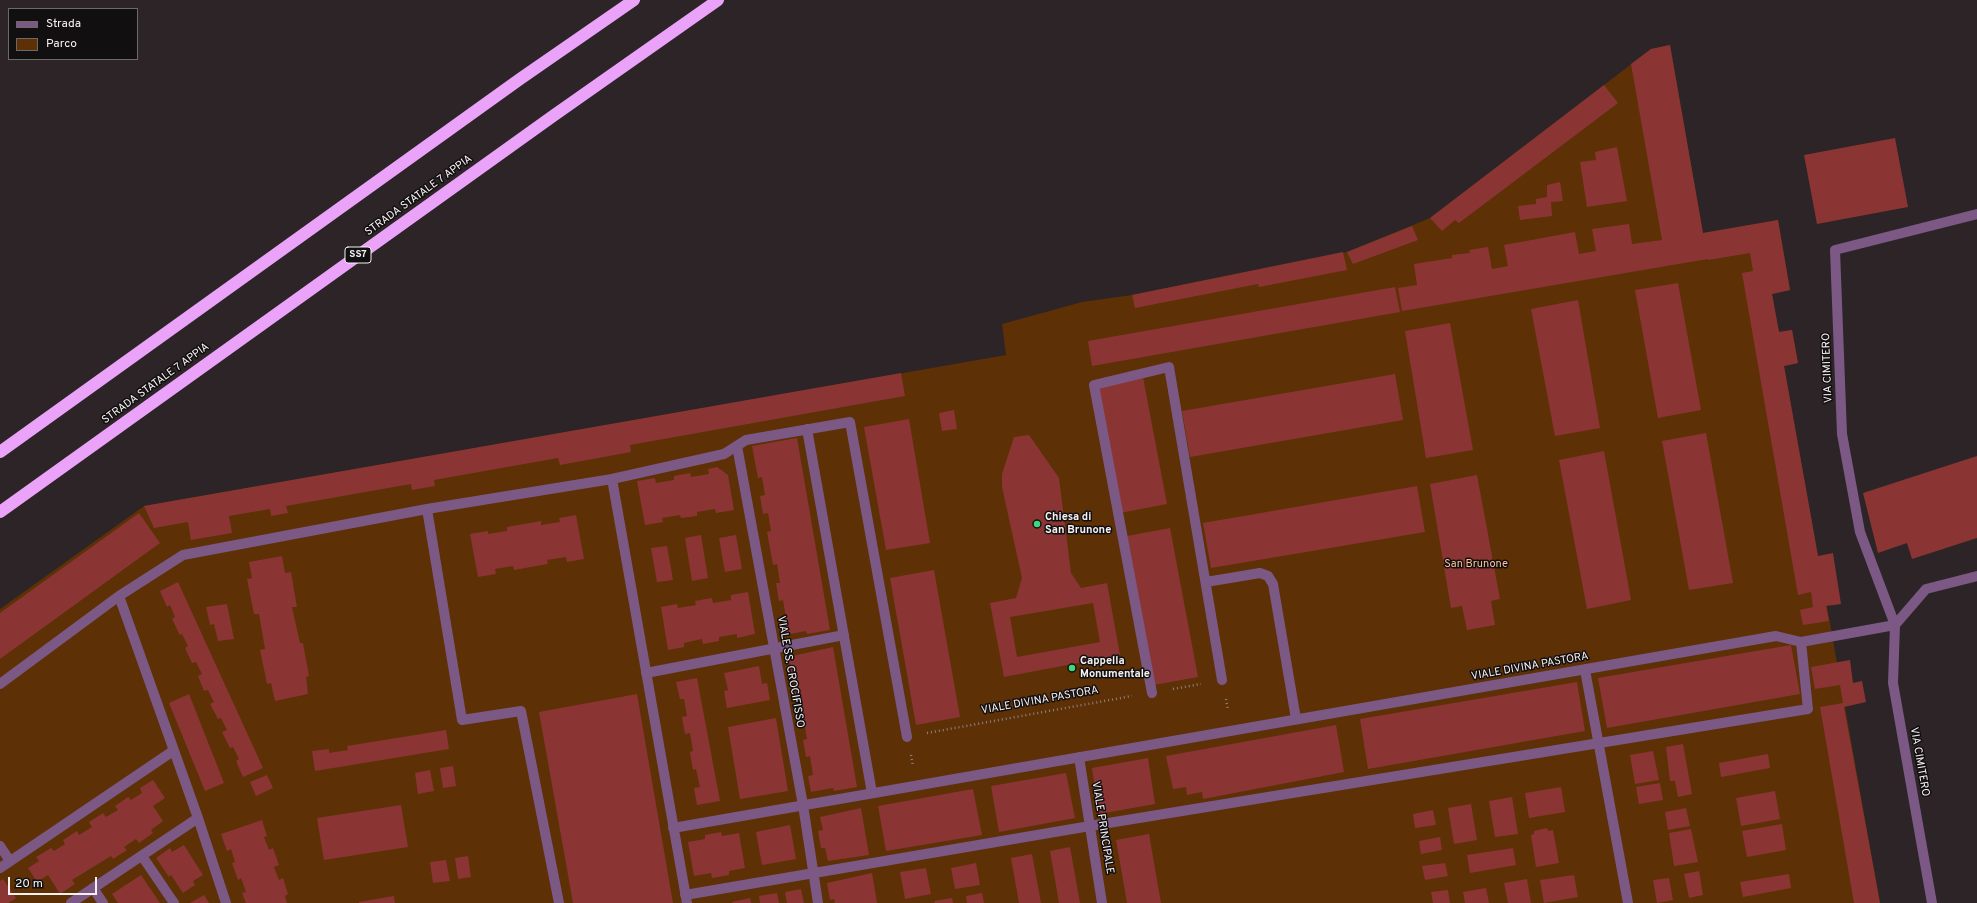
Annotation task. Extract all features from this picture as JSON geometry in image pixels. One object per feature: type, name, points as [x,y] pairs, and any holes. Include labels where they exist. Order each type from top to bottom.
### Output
[{"type":"highway","points":[[0,452],[520,79],[634,0]]},
{"type":"highway","name":"STRADA STATALE 7 APPIA","points":[[0,512],[553,116],[718,0]]},
{"type":"street","name":"VIA CIMITERO","points":[[1932,903],[1893,683],[1896,625],[1860,532],[1842,434],[1835,250],[1977,214]]},
{"type":"street","points":[[1152,693],[1094,385],[1169,367],[1222,680]]},
{"type":"street","points":[[0,684],[119,596],[183,555],[427,509],[612,479],[724,454],[746,440],[850,422],[907,737]]},
{"type":"street","points":[[807,429],[872,793]]},
{"type":"street","name":"VIALE SS. CROCIFISSO","points":[[737,446],[803,805],[818,903]]},
{"type":"street","points":[[612,479],[686,899],[813,873],[1090,826],[1808,709],[1801,642]]},
{"type":"street","points":[[427,509],[462,720],[521,711],[559,903]]},
{"type":"street","points":[[1206,582],[1260,573],[1268,576],[1273,584],[1296,719]]},
{"type":"street","points":[[1896,625],[1926,589],[1977,576]]},
{"type":"street","points":[[119,596],[198,818],[226,903]]},
{"type":"street","name":"VIALE DIVINA PASTORA","points":[[673,828],[1776,636],[1801,642],[1896,625]]},
{"type":"street","points":[[646,673],[844,635]]},
{"type":"street","points":[[1585,670],[1628,903]]},
{"type":"street","points":[[0,868],[173,751]]},
{"type":"street","name":"VIALE PRINCIPALE","points":[[1079,757],[1102,903]]},
{"type":"street","points":[[71,903],[198,818]]},
{"type":"street","points":[[0,846],[10,861]]},
{"type":"street","points":[[142,856],[174,903]]},
{"type":"street","points":[[93,888],[103,903]]},
{"type":"path","name":"VIALE DIVINA PASTORA","points":[[907,737],[1222,680]]},
{"type":"path","points":[[1222,680],[1231,730]]},
{"type":"path","points":[[907,737],[917,785]]},
{"type":"green space","name":"San Brunone","points":[[1670,45],[1703,233],[1778,220],[1790,290],[1772,294],[1779,332],[1792,330],[1798,363],[1784,366],[1880,903],[0,903],[0,609],[144,506],[1006,355],[1002,324],[1082,302],[1132,295],[1347,252],[1430,218],[1651,49]]},
{"type":"building","points":[[1670,45],[1703,233],[1778,220],[1790,290],[1772,294],[1779,332],[1792,330],[1798,363],[1784,366],[1818,556],[1833,553],[1841,604],[1826,606],[1829,621],[1803,625],[1800,610],[1813,607],[1811,592],[1798,595],[1742,273],[1753,271],[1750,253],[1402,311],[1398,288],[1417,285],[1414,264],[1452,258],[1452,255],[1470,253],[1469,250],[1488,247],[1492,269],[1508,266],[1504,245],[1575,232],[1579,254],[1596,251],[1592,229],[1629,224],[1632,244],[1662,240],[1631,64],[1651,49]]},
{"type":"building","points":[[1604,85],[1618,103],[1459,223],[1455,220],[1442,231],[1430,218]]},
{"type":"building","points":[[1895,138],[1908,207],[1817,224],[1804,155]]},
{"type":"building","points":[[1617,147],[1627,201],[1587,207],[1580,162],[1596,160],[1595,152]]},
{"type":"building","points":[[1560,182],[1563,201],[1551,202],[1552,216],[1520,220],[1518,206],[1536,204],[1536,199],[1547,197],[1547,185]]},
{"type":"building","points":[[1412,226],[1418,240],[1353,264],[1347,252]]},
{"type":"building","points":[[1343,252],[1347,270],[1259,287],[1258,284],[1135,308],[1132,295]]},
{"type":"building","points":[[1678,283],[1701,410],[1658,418],[1635,290]]},
{"type":"building","points":[[1395,287],[1400,312],[1092,366],[1088,341]]},
{"type":"building","points":[[1578,300],[1600,428],[1555,436],[1531,309]]},
{"type":"building","points":[[1450,323],[1473,450],[1426,458],[1405,331]]},
{"type":"building","points":[[901,373],[905,396],[630,445],[631,452],[560,465],[558,458],[434,480],[435,486],[412,490],[411,484],[286,506],[288,513],[271,516],[270,509],[229,516],[232,533],[191,540],[188,522],[154,528],[144,506]]},
{"type":"building","points":[[1395,374],[1403,420],[1190,457],[1182,411]]},
{"type":"building","points":[[1143,377],[1167,504],[1120,513],[1096,386]]},
{"type":"building","points":[[954,410],[957,429],[942,431],[939,413]]},
{"type":"building","points":[[909,419],[930,543],[886,550],[864,427]]},
{"type":"building","points":[[1706,433],[1733,583],[1689,590],[1662,441]]},
{"type":"building","name":"Chiesa di San Brunone","points":[[1029,435],[1059,478],[1071,573],[1081,588],[1107,583],[1120,655],[1004,677],[990,603],[1016,598],[1022,578],[1002,487],[1002,474],[1014,437]],"holes":[[[1093,603],[1100,642],[1017,657],[1010,617]]]},
{"type":"building","points":[[797,438],[830,630],[807,634],[806,631],[785,635],[782,618],[786,618],[783,600],[779,601],[776,583],[780,583],[777,564],[773,565],[767,532],[771,531],[768,513],[763,514],[760,496],[765,495],[762,477],[758,478],[752,446]]},
{"type":"building","points":[[1604,451],[1631,600],[1587,609],[1559,460]]},
{"type":"building","points":[[1977,456],[1977,538],[1912,559],[1907,543],[1878,553],[1863,493]]},
{"type":"building","points":[[717,467],[728,475],[734,510],[716,513],[715,509],[697,512],[697,516],[681,518],[680,515],[662,518],[663,522],[645,525],[637,481],[655,478],[656,483],[674,480],[674,476],[690,473],[691,477],[709,474],[708,469]]},
{"type":"building","points":[[1477,475],[1500,599],[1491,601],[1495,625],[1467,630],[1462,606],[1451,608],[1430,484]]},
{"type":"building","points":[[1417,486],[1425,532],[1211,568],[1203,523]]},
{"type":"building","points":[[139,513],[160,543],[0,659],[0,613]]},
{"type":"building","points":[[576,515],[584,559],[567,562],[566,557],[547,560],[548,564],[514,570],[513,566],[495,569],[496,574],[478,577],[470,534],[488,531],[488,534],[507,531],[507,527],[541,521],[541,525],[560,522],[559,518]]},
{"type":"building","points":[[1170,528],[1198,677],[1154,685],[1127,536]]},
{"type":"building","points":[[701,535],[708,578],[692,581],[685,538]]},
{"type":"building","points":[[736,535],[742,569],[725,572],[719,538]]},
{"type":"building","points":[[667,546],[673,580],[657,582],[651,548]]},
{"type":"building","points":[[282,556],[285,573],[291,572],[297,607],[292,607],[300,643],[303,643],[309,676],[306,677],[308,694],[275,701],[271,683],[267,684],[260,650],[265,649],[259,614],[254,614],[247,579],[252,578],[249,562]]},
{"type":"building","points":[[934,570],[960,717],[916,725],[890,578]]},
{"type":"building","points":[[178,582],[263,768],[243,777],[236,761],[239,759],[233,747],[230,748],[222,732],[227,730],[221,718],[218,719],[210,704],[214,702],[208,690],[204,691],[198,676],[202,674],[196,662],[192,663],[185,648],[188,646],[182,634],[180,635],[172,619],[175,617],[170,605],[167,607],[160,591]]},
{"type":"building","points":[[748,592],[755,634],[737,638],[737,634],[719,637],[719,641],[703,644],[702,639],[684,643],[684,647],[668,650],[661,607],[677,604],[678,608],[696,605],[695,601],[712,598],[713,603],[731,600],[731,595]]},
{"type":"building","points":[[227,604],[234,639],[218,641],[214,624],[210,625],[206,607]]},
{"type":"building","points":[[1791,645],[1800,694],[1607,728],[1598,678]]},
{"type":"building","points":[[833,647],[857,787],[834,791],[833,788],[811,792],[808,776],[813,775],[810,756],[806,757],[803,740],[807,739],[802,708],[797,709],[794,692],[799,691],[796,674],[792,675],[788,657]]},
{"type":"building","points":[[1850,660],[1853,683],[1862,681],[1866,702],[1844,707],[1880,903],[1854,903],[1820,707],[1843,703],[1840,685],[1815,689],[1811,667]]},
{"type":"building","points":[[759,666],[762,684],[767,683],[770,700],[727,708],[724,691],[728,690],[724,673]]},
{"type":"building","points":[[697,678],[720,801],[697,805],[694,788],[700,787],[696,769],[693,770],[690,752],[693,751],[690,733],[685,734],[682,717],[687,716],[684,699],[680,699],[676,682]]},
{"type":"building","points":[[1577,682],[1585,731],[1368,769],[1360,719]]},
{"type":"building","points":[[189,694],[224,783],[205,791],[169,703]]},
{"type":"building","points":[[637,694],[673,903],[573,903],[539,712]]},
{"type":"building","points":[[776,718],[788,791],[740,799],[728,727]]},
{"type":"building","points":[[1336,725],[1344,772],[1203,799],[1202,792],[1187,795],[1186,787],[1173,789],[1166,756]]},
{"type":"building","points":[[446,730],[449,749],[315,771],[312,751],[329,749],[329,753],[348,750],[347,746]]},
{"type":"building","points":[[1683,744],[1692,794],[1678,797],[1675,781],[1670,781],[1666,747]]},
{"type":"building","points":[[1653,751],[1659,780],[1635,784],[1630,755]]},
{"type":"building","points":[[1768,754],[1770,768],[1721,777],[1719,763]]},
{"type":"building","points":[[1148,758],[1155,804],[1099,814],[1092,768]]},
{"type":"building","points":[[453,766],[456,786],[443,788],[440,768]]},
{"type":"building","points":[[430,770],[434,791],[418,794],[415,773]]},
{"type":"building","points":[[1066,773],[1075,818],[999,832],[991,786]]},
{"type":"building","points":[[267,775],[273,788],[256,796],[250,782]]},
{"type":"building","points":[[153,780],[165,798],[153,806],[163,821],[151,830],[153,833],[139,843],[136,839],[124,847],[127,850],[113,859],[111,856],[72,880],[75,884],[60,894],[48,875],[37,882],[28,868],[39,861],[36,857],[51,848],[54,851],[65,844],[63,840],[77,831],[79,835],[92,827],[89,822],[103,813],[106,817],[118,810],[115,806],[128,797],[131,800],[142,793],[140,788]]},
{"type":"building","points":[[1660,783],[1663,800],[1639,804],[1636,787]]},
{"type":"building","points":[[1561,787],[1565,812],[1529,818],[1525,793]]},
{"type":"building","points":[[973,789],[982,835],[886,851],[878,806]]},
{"type":"building","points":[[1775,791],[1780,819],[1741,826],[1736,798]]},
{"type":"building","points":[[1512,797],[1518,834],[1495,837],[1489,801]]},
{"type":"building","points":[[1471,804],[1477,840],[1454,844],[1448,808]]},
{"type":"building","points":[[401,805],[408,847],[324,860],[317,818]]},
{"type":"building","points":[[861,808],[869,855],[828,861],[825,848],[821,848],[818,831],[823,830],[820,817]]},
{"type":"building","points":[[1686,808],[1690,826],[1668,830],[1665,812]]},
{"type":"building","points":[[1433,810],[1436,825],[1415,828],[1413,814]]},
{"type":"building","points":[[262,820],[267,836],[264,837],[269,850],[273,848],[279,865],[274,867],[279,880],[283,878],[288,894],[285,896],[287,903],[246,903],[242,893],[246,892],[241,878],[238,880],[232,863],[235,862],[231,849],[227,851],[221,834]]},
{"type":"building","points":[[1782,824],[1786,850],[1747,857],[1742,831]]},
{"type":"building","points":[[790,825],[796,859],[762,865],[756,832]]},
{"type":"building","points":[[1547,828],[1548,831],[1553,830],[1559,863],[1536,867],[1531,835],[1534,834],[1534,831]]},
{"type":"building","points":[[1691,829],[1698,862],[1674,866],[1669,833]]},
{"type":"building","points":[[721,832],[722,836],[739,833],[745,868],[729,871],[729,875],[712,878],[711,873],[694,876],[688,842],[705,839],[705,835]]},
{"type":"building","points":[[1149,834],[1161,903],[1127,903],[1116,840]]},
{"type":"building","points":[[1440,837],[1442,850],[1421,854],[1419,841]]},
{"type":"building","points":[[184,845],[203,875],[193,881],[195,885],[183,893],[171,875],[169,877],[156,858],[170,848],[172,852]]},
{"type":"building","points":[[1070,847],[1080,903],[1059,903],[1050,851]]},
{"type":"building","points":[[1513,848],[1516,865],[1470,873],[1467,855]]},
{"type":"building","points":[[1032,854],[1041,903],[1019,903],[1011,858]]},
{"type":"building","points":[[468,856],[471,877],[458,879],[455,858]]},
{"type":"building","points":[[446,860],[450,881],[433,883],[430,862]]},
{"type":"building","points":[[976,863],[980,885],[955,889],[951,868]]},
{"type":"building","points":[[1445,863],[1448,876],[1425,880],[1422,866]]},
{"type":"building","points":[[926,868],[931,894],[905,899],[900,872]]},
{"type":"building","points":[[1699,871],[1703,895],[1689,898],[1684,874]]},
{"type":"building","points":[[872,873],[877,903],[835,903],[834,899],[830,900],[827,883]]},
{"type":"building","points":[[1789,874],[1791,888],[1743,897],[1740,882]]},
{"type":"building","points":[[141,875],[160,903],[118,903],[112,894]]},
{"type":"building","points":[[1574,875],[1578,897],[1544,903],[1540,880]]},
{"type":"building","points":[[1669,878],[1673,900],[1657,903],[1653,880]]},
{"type":"building","points":[[3,879],[16,898],[8,903],[0,903],[0,881]]},
{"type":"building","points":[[1527,879],[1531,903],[1508,903],[1504,883]]},
{"type":"building","points":[[1486,888],[1489,903],[1465,903],[1463,892]]},
{"type":"building","points":[[801,889],[804,903],[787,903],[785,892]]},
{"type":"building","points":[[1448,890],[1450,903],[1433,903],[1431,892]]},
{"type":"building","points":[[777,893],[779,903],[760,903],[759,896]]},
{"type":"building","points":[[982,893],[984,903],[967,903],[966,896]]},
{"type":"building","points":[[204,895],[209,903],[190,903]]},
{"type":"building","points":[[394,896],[395,903],[359,903],[359,902]]},
{"type":"building","points":[[750,898],[751,903],[732,902]]},
{"type":"building","points":[[952,898],[953,903],[935,903],[934,901]]},
{"type":"place","name":"Chiesa di San Brunone","points":[[1037,524]]},
{"type":"place","name":"Cappella Monumentale","points":[[1072,668]]}]
